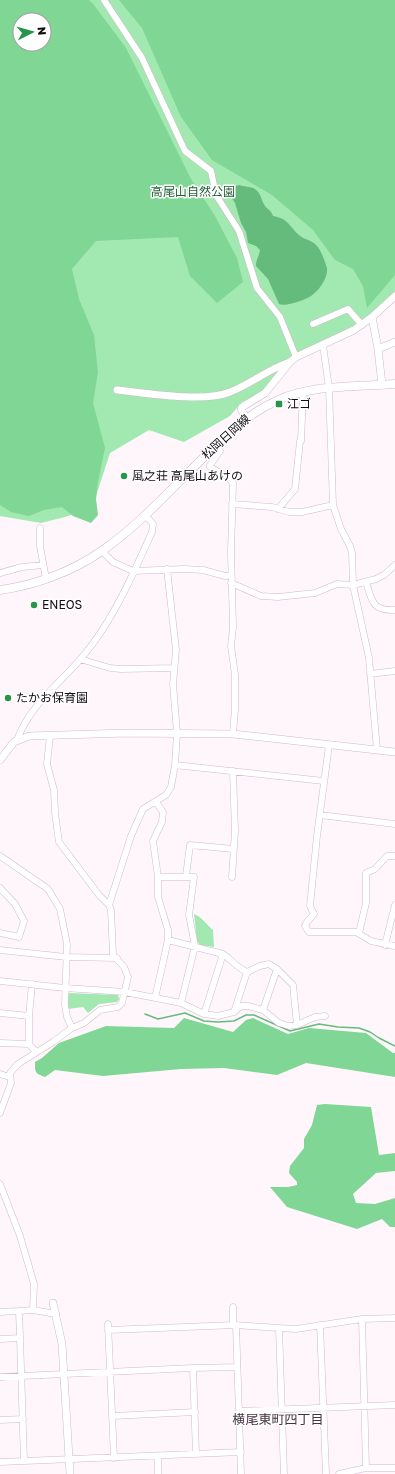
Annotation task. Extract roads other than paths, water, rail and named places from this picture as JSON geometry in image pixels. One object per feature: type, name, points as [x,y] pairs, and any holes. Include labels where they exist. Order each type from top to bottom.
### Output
[{"type":"main road","name":"松岡日岡線","points":[[0,590],[19,588],[46,579],[75,566],[102,551],[145,515],[216,445],[246,418],[259,409],[277,400],[303,392],[329,388],[395,384]]},
{"type":"street","points":[[104,0],[142,58],[185,151],[210,171],[216,195],[239,231],[257,288],[280,317],[296,357]]},
{"type":"street","points":[[246,418],[241,409],[242,407],[265,393],[290,362],[296,357],[354,330],[372,317],[395,296]]},
{"type":"street","points":[[313,324],[348,309],[362,325]]},
{"type":"street","points":[[372,317],[378,349],[382,385]]},
{"type":"street","points":[[378,349],[395,342]]},
{"type":"street","points":[[323,345],[329,388],[333,505],[341,529],[350,546],[352,557],[353,585],[367,650],[377,750]]},
{"type":"street","points":[[117,390],[168,396],[220,395],[238,388],[271,369],[290,362]]},
{"type":"street","points":[[278,509],[295,489],[301,441],[303,392]]},
{"type":"street","points":[[216,445],[220,451],[210,467],[228,477],[233,483],[231,575],[233,627],[231,646],[235,675],[233,734]]},
{"type":"street","points":[[232,504],[272,507],[289,512],[302,512],[333,505]]},
{"type":"street","points":[[17,740],[22,726],[31,713],[80,659],[116,608],[152,530],[153,524],[145,515]]},
{"type":"street","points":[[40,528],[40,546],[46,579]]},
{"type":"street","points":[[102,551],[113,562],[134,571],[167,569],[203,570],[225,576],[231,575]]},
{"type":"street","points":[[0,573],[22,567],[43,565]]},
{"type":"street","points":[[231,583],[261,596],[278,597],[315,594],[337,584],[353,585],[380,578],[395,565]]},
{"type":"street","points":[[109,905],[131,836],[143,809],[166,795],[171,787],[175,764],[177,733],[173,684],[175,644],[167,569]]},
{"type":"street","points":[[366,582],[372,599],[378,608],[384,610],[395,610]]},
{"type":"street","points":[[80,659],[110,668],[174,668]]},
{"type":"street","points":[[370,674],[395,671]]},
{"type":"street","points":[[1,756],[14,742],[29,736],[177,733],[233,734],[395,752]]},
{"type":"street","points":[[0,1113],[11,1083],[10,1073],[18,1064],[72,1028],[84,1023],[100,1010],[118,1007],[122,1003],[128,977],[124,967],[113,955],[111,910],[109,905],[99,896],[59,842],[55,813],[54,790],[47,764],[50,736]]},
{"type":"street","points":[[329,745],[310,906],[314,914],[305,926],[309,932],[356,932],[371,941],[395,946]]},
{"type":"street","points":[[175,764],[233,772],[324,781]]},
{"type":"street","points":[[232,877],[235,831],[233,772]]},
{"type":"street","points":[[155,998],[168,940],[168,930],[158,898],[158,877],[153,841],[162,822],[163,812],[156,802]]},
{"type":"street","points":[[320,814],[395,824]]},
{"type":"street","points":[[186,876],[190,845],[234,849]]},
{"type":"street","points":[[0,856],[48,889],[60,909],[67,944],[64,1005],[72,1028]]},
{"type":"street","points":[[358,933],[366,904],[366,873],[375,869],[387,856],[395,856]]},
{"type":"street","points":[[158,877],[194,877],[190,915],[195,946],[181,1003]]},
{"type":"street","points":[[0,889],[15,904],[24,921],[19,937],[0,933]]},
{"type":"street","points":[[385,945],[395,905]]},
{"type":"street","points":[[168,940],[223,954],[230,958],[238,968],[247,972]]},
{"type":"street","points":[[0,950],[66,957],[117,958]]},
{"type":"street","points":[[204,1014],[223,954]]},
{"type":"street","points":[[234,1012],[247,972],[269,964],[293,984],[297,1025]]},
{"type":"street","points":[[263,1010],[276,969]]},
{"type":"street","points":[[0,981],[65,988],[125,992],[181,1003],[204,1014],[218,1016],[234,1012],[241,1006],[248,1006],[263,1010],[279,1024],[289,1026],[297,1025],[315,1017],[325,1016]]},
{"type":"street","points":[[28,1044],[32,984]]},
{"type":"street","points":[[0,1013],[29,1016]]},
{"type":"street","points":[[0,1043],[28,1044],[36,1052]]},
{"type":"street","points":[[0,1074],[10,1077]]},
{"type":"street","points":[[0,1184],[20,1236],[34,1284],[33,1310]]},
{"type":"street","points":[[53,1303],[62,1344],[70,1474]]},
{"type":"street","points":[[233,1308],[242,1474]]},
{"type":"street","points":[[0,1312],[33,1310],[56,1314]]},
{"type":"street","points":[[19,1311],[24,1461]]},
{"type":"street","points":[[114,1458],[108,1327],[234,1325],[296,1329],[362,1319],[395,1318]]},
{"type":"street","points":[[362,1319],[366,1468]]},
{"type":"street","points":[[320,1325],[326,1474]]},
{"type":"street","points":[[279,1328],[284,1474]]},
{"type":"street","points":[[0,1339],[20,1338]]},
{"type":"street","points":[[0,1377],[237,1367]]},
{"type":"street","points":[[193,1368],[196,1454]]},
{"type":"street","points":[[239,1410],[395,1404]]},
{"type":"street","points":[[112,1416],[195,1412]]},
{"type":"street","points":[[0,1420],[23,1419]]},
{"type":"street","points":[[0,1462],[241,1452]]},
{"type":"street","points":[[158,1456],[158,1474]]},
{"type":"street","points":[[339,1474],[366,1468],[395,1468]]},
{"type":"waterway","points":[[145,1014],[158,1019],[185,1013],[204,1021],[218,1022],[234,1021],[246,1015],[254,1015],[290,1031],[319,1024],[359,1028],[370,1032],[395,1046]]},
{"type":"place","name":"江ゴ","points":[[279,404]]},
{"type":"place","name":"風之荘 高尾山あけの","points":[[124,476]]},
{"type":"place","name":"ENEOS","points":[[34,605]]},
{"type":"place","name":"たかお保育園","points":[[8,698]]},
{"type":"district","name":"横尾東町四丁目","points":[[278,1419]]},
{"type":"park label","name":"高尾山自然公園","points":[[193,192]]}]
